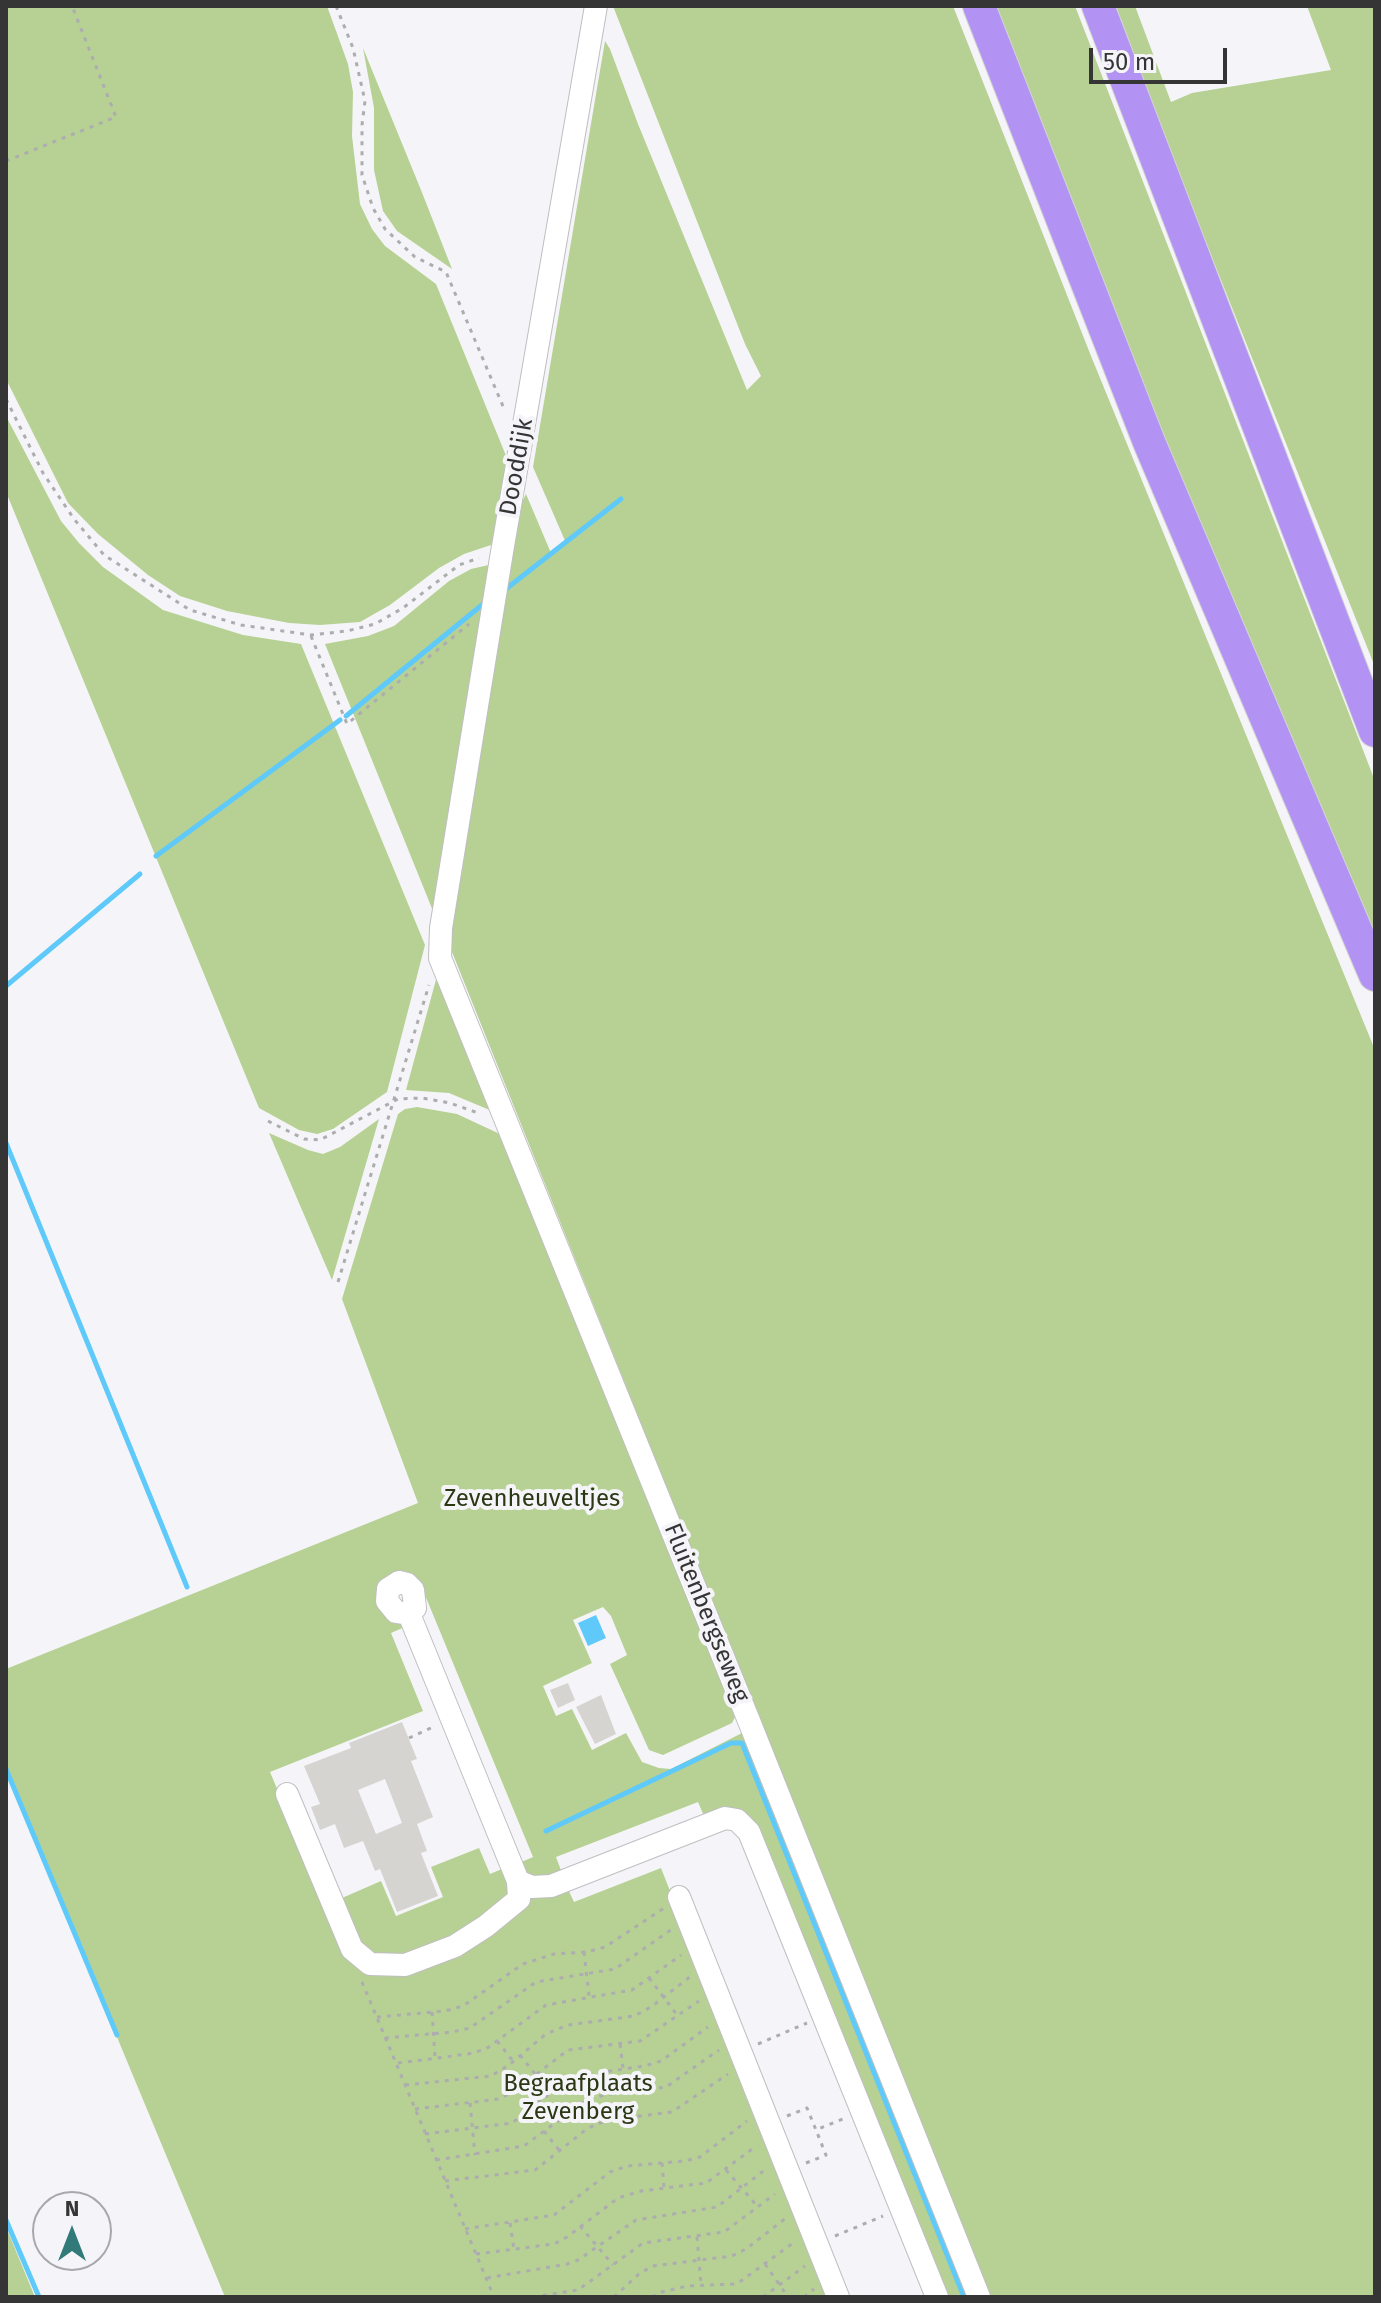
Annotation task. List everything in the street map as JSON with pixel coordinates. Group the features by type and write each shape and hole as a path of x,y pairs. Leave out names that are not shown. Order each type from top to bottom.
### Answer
{"highway":[{"path":"979,6 1149,442 1375,975"},
{"path":"1098,6 1375,731"}],"street":[{"name":"Dooddijk","path":"441,928 596,6"},
{"name":"Fluitenbergseweg","path":"441,928 439,951 442,964 979,2297"},
{"path":"287,1794 352,1949 370,1964 393,1966 417,1962 455,1946 519,1899 518,1881 409,1614"},
{"path":"518,1881 532,1887 551,1886 707,1823 725,1818 737,1820 749,1832 937,2297"},
{"path":"683,1908 838,2297"}],"path":[{"path":"6,161 116,117 72,6"},
{"path":"336,6 353,48 365,101 362,175 373,208 385,229 415,257 446,272 520,448"},
{"path":"6,399 43,473 74,519 104,555 190,610 241,625 311,635 347,631 375,624 403,608 459,565 502,552"},
{"path":"311,635 347,724 494,605"},
{"path":"338,1282 439,951"},
{"path":"268,1121 304,1139 320,1140 396,1100 422,1098 450,1103 508,1123"},
{"path":"409,1738 452,1719"},
{"path":"377,2017 463,2006 532,1959 584,1952 615,1943 683,1908"},
{"path":"385,2038 470,2028 536,1982 605,1972 623,1964 683,1908"},
{"path":"584,1952 589,1997"},
{"path":"396,2063 478,2052 546,2005 625,1992 701,1953"},
{"path":"405,2085 483,2078 503,2070 552,2030 634,2016 664,1997 701,1953"},
{"path":"359,1955 356,1963 359,1975 494,2297"},
{"path":"649,1978 678,2016"},
{"path":"415,2109 499,2099 516,2090 568,2050 647,2039 715,1989"},
{"path":"432,2012 435,2058"},
{"path":"425,2134 512,2123 571,2077 652,2064 668,2058 725,2013"},
{"path":"436,2160 524,2146 585,2101 666,2087 740,2050 823,2016"},
{"path":"497,2041 513,2061"},
{"path":"620,2044 626,2093"},
{"path":"445,2181 535,2170 588,2128 603,2121 660,2115 681,2109 740,2050"},
{"path":"520,2055 535,2074"},
{"path":"470,2103 475,2155"},
{"path":"465,2229 554,2215 618,2168 700,2157 768,2122 807,2108 826,2155 741,2189 717,2207 636,2220 567,2264 486,2278"},
{"path":"816,2130 862,2111"},
{"path":"476,2254 554,2244 618,2198 641,2191 697,2186 726,2170 768,2122"},
{"path":"544,2131 560,2151"},
{"path":"662,2163 664,2188"},
{"path":"726,2170 758,2207"},
{"path":"533,2297 578,2290 643,2243 724,2232 758,2207 787,2170"},
{"path":"614,2297 640,2273 653,2266 739,2253 802,2206"},
{"path":"652,2297 672,2289 734,2284 765,2264 901,2209"},
{"path":"510,2223 514,2250"},
{"path":"580,2226 613,2265"},
{"path":"697,2237 701,2285"},
{"path":"763,2297 780,2284 816,2242"},
{"path":"765,2264 788,2297"}],"green space":[{"path":"6,6 327,6 348,64 353,92 352,136 360,204 372,229 385,246 436,284 511,468 497,543 464,554 439,568 390,605 360,622 320,625 289,623 227,611 180,596 148,575 98,534 68,503 6,379"},
{"path":"613,6 953,6 1091,356 1375,1050 1375,2297 991,2297 448,942 522,502 526,494 551,553 566,543 533,467 605,41 747,390 761,376 745,344"},
{"path":"991,6 1075,6 1375,781 1375,949 1136,371"},
{"path":"1116,6 1135,6 1171,102 1192,93 1331,70 1307,6 1375,6 1375,667 1188,197"},
{"path":"363,48 452,269 397,231 383,211 374,170 374,108"},
{"path":"6,416 61,521 103,567 163,610 243,635 301,644 425,945 387,1092 333,1129 317,1134 299,1130 259,1108 6,492"},
{"path":"493,564 433,911 325,644 368,636 394,626 449,581 471,569"},
{"path":"437,976 492,1111 449,1093 406,1090"},
{"path":"417,1107 457,1114 502,1135 737,1713 732,1723 663,1755 649,1750 610,1664 627,1655 611,1616 603,1607 573,1620 592,1663 543,1686 556,1716 572,1709 592,1750 626,1733 642,1762 659,1768 671,1769 744,1732 974,2297 945,2297 755,1822 742,1814 704,1816 698,1802 556,1857 562,1873 552,1877 527,1876 519,1863 533,1857 420,1583 377,1596 381,1612 407,1626 391,1633 423,1711 270,1772 346,1953 367,1970 490,1931 534,1896 567,1887 574,1902 661,1868 830,2297 225,2297 6,1770 6,1669 418,1503 342,1299 398,1114"},
{"path":"379,1119 332,1280 269,1133 323,1154 340,1147"},
{"path":"479,1848 490,1874 502,1869 510,1894 480,1918 451,1937 403,1955 374,1954 360,1943 342,1898 381,1881 396,1916 443,1897 431,1867"},
{"path":"6,2227 35,2297 6,2297"}],"water":[{"path":"596,1615 606,1638 588,1646 578,1623"}],"building":[{"path":"568,1683 575,1700 558,1708 550,1690"},
{"path":"601,1695 616,1734 595,1744 576,1707"},
{"path":"402,1722 417,1759 411,1761 433,1817 417,1824 427,1851 421,1853 438,1896 397,1912 380,1869 375,1871 363,1841 344,1848 335,1824 320,1830 311,1807 320,1804 304,1766 351,1748 349,1743","holes":["385,1779 402,1823 376,1834 358,1790"]}],"waterway":[{"path":"502,592 621,499"},
{"path":"346,716 488,600"},
{"path":"156,856 340,720"},
{"path":"6,986 140,874"},
{"path":"6,1143 187,1587"},
{"path":"546,1831 731,1743 742,1743 964,2297"},
{"path":"6,1769 117,2035"},
{"path":"6,2220 39,2297"}],"park label":[{"name":"Zevenheuveltjes","path":"532,1499"},
{"name":"Begraafplaats Zevenberg","path":"578,2098"}]}
